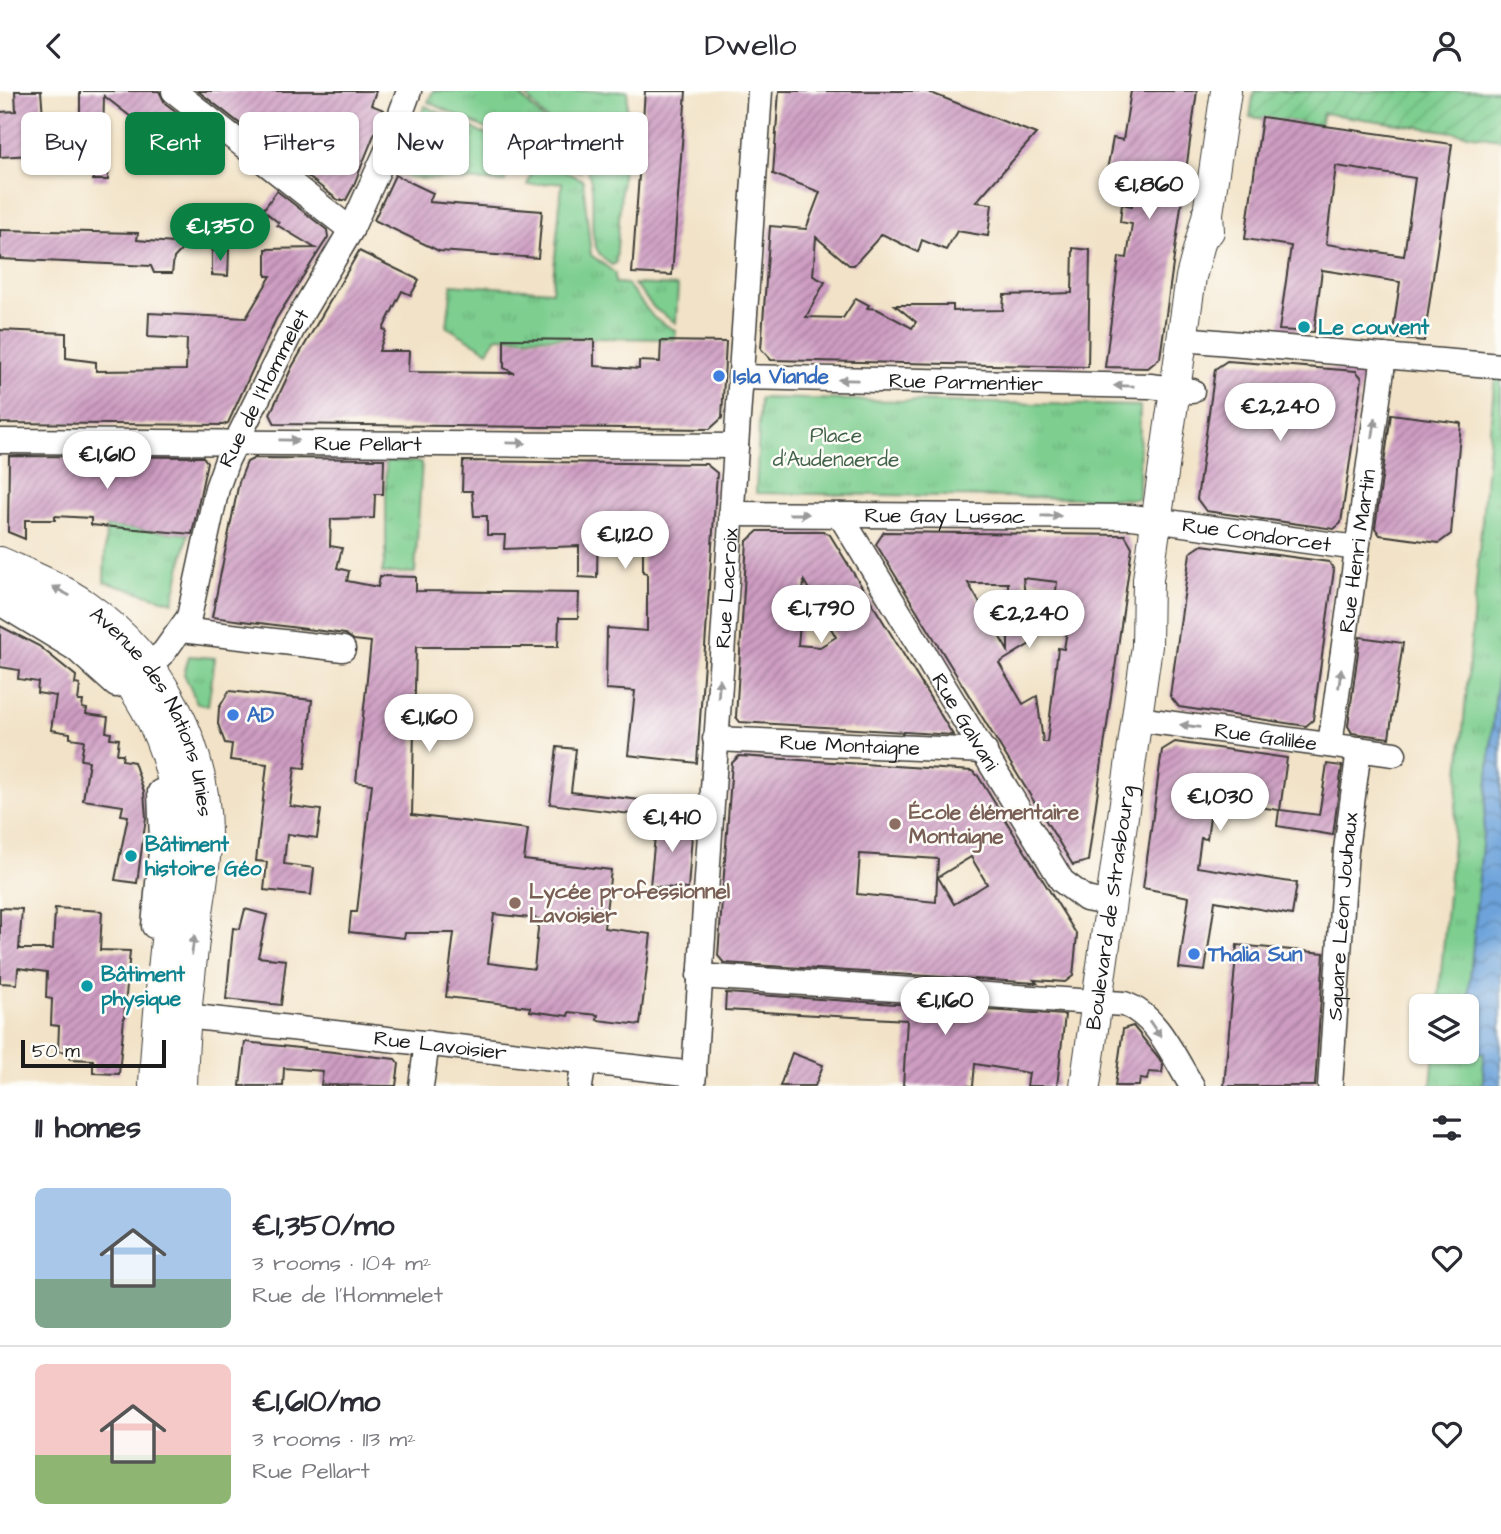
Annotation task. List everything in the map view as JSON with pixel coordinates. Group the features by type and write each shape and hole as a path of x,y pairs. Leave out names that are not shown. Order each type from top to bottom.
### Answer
{"main road":[{"name":"Boulevard de Strasbourg","path":"1085,1086 1147,646 1148,587 1165,520 1184,389 1190,340 1192,269 1208,213 1226,91"},
{"name":"Avenue des Nations Unies","path":"0,562 86,606 122,636 136,683 167,761 177,814 176,853 158,1013 153,1086"},
{"name":"Avenue des Nations Unies","path":"0,588 71,625 104,653 184,727 195,756 204,800 206,844 186,1016 182,1086"}],"street":[{"path":"174,91 351,230"},
{"name":"Rue de l'Hommelet","path":"136,683 181,630 193,603 220,479 236,440 293,328 351,230 383,160 409,91"},
{"name":"Rue Lacroix","path":"693,1080 760,91"},
{"path":"1190,340 1501,366"},
{"name":"Rue Henri Martin","path":"1331,745 1384,356"},
{"name":"Rue Parmentier","path":"740,377 1184,389"},
{"name":"Rue Pellart","path":"0,440 736,446"},
{"name":"Rue Gay Lussac","path":"731,514 1165,520"},
{"name":"Rue Galvani","path":"840,515 1062,881 1086,899 1111,904"},
{"name":"Rue Condorcet","path":"1165,520 1357,548"},
{"path":"0,603 76,649 107,676 136,683 163,805 140,1086"},
{"path":"181,630 343,649"},
{"name":"Rue Galilée","path":"1137,719 1395,754"},
{"name":"Rue Montaigne","path":"715,739 985,751"},
{"name":"Square Léon Jouhaux","path":"1330,1086 1346,850 1359,749"},
{"path":"699,977 1097,1000 1133,1007 1148,1018 1192,1086"},
{"name":"Rue Lavoisier","path":"186,1016 584,1061 693,1080"},
{"path":"421,1086 428,1043"},
{"path":"580,1086 584,1061"}],"green space":[{"path":"433,91 516,91 536,112 483,112 483,127 469,121 469,112 450,112 428,102"},
{"path":"523,91 628,91 627,112 540,112"},
{"path":"1254,91 1501,91 1501,139 1323,113 1320,125 1250,117"},
{"path":"425,106 438,112 422,112"},
{"path":"469,127 483,133 483,175 508,175 504,182 411,178 403,175 469,175"},
{"path":"531,175 572,175 583,180 591,255 615,273 615,283 627,284 654,318 676,331 675,339 497,337 488,351 447,327 452,284 552,291 562,182 527,185"},
{"path":"589,175 622,175 616,263 612,265 602,257 593,236 592,186"},
{"path":"634,284 678,286 676,323 655,309"},
{"path":"1501,367 1501,634 1469,994 1439,994 1494,386"},
{"name":"Place d'Audenaerde","path":"760,398 1140,406 1139,499 756,493"},
{"path":"386,461 422,462 415,573 382,573 386,552"},
{"path":"106,526 188,534 173,602 104,582"},
{"path":"189,656 215,658 208,706 197,703 184,674"},
{"path":"1479,1053 1484,1053 1483,1086 1431,1086 1433,1064 1479,1064"}],"water":[{"path":"1501,634 1501,1086 1483,1086 1484,1053 1479,1053 1479,994 1469,994"}],"building":[{"path":"15,91 41,91 43,112 21,112 21,156 0,157 0,112 16,111"},
{"path":"80,91 159,91 165,103 177,112 125,112 104,96 104,112 80,112"},
{"path":"198,91 376,91 371,105 384,110 373,112 373,137 359,172 359,112 239,112 239,123"},
{"path":"645,91 686,91 672,275 632,273 639,175 648,175 648,112 644,112"},
{"path":"779,91 926,91 1036,134 976,202 992,204 988,236 957,231 946,250 922,240 918,252 882,234 854,265 849,265 816,237 813,276 825,282 806,317 843,318 856,298 869,305 867,308 877,309 912,328 916,322 895,305 953,305 953,311 1003,310 1004,295 1072,293 1073,248 1090,250 1088,367 771,360 761,349 770,226 806,229 820,192 773,174"},
{"path":"1131,91 1197,91 1160,358 1148,368 1105,367 1119,257 1127,258 1132,224 1120,222 1122,204 1132,206 1137,177 1107,170 1113,138 1123,140"},
{"name":"Le couvent","path":"1262,117 1452,144 1424,341 1392,338 1400,282 1322,270 1314,332 1279,330 1291,246 1245,239","holes":["1336,166 1415,178 1404,256 1326,244"]},
{"path":"93,175 108,175 108,180 93,180"},
{"path":"306,175 358,175 346,200 338,200"},
{"path":"395,175 433,193 429,202 542,211 538,258 439,251 374,220"},
{"path":"277,191 327,230 328,237 276,319 228,423 0,423 0,330 66,333 66,358 96,362 96,371 186,370 187,339 148,337 149,313 246,318 271,276 266,276 266,249 315,248 277,225 279,223 263,210"},
{"path":"0,230 138,233 137,240 187,244 174,258 172,273 154,273 151,266 0,259"},
{"path":"229,250 228,276 212,275 212,251"},
{"path":"359,251 419,280 411,295 402,291 383,329 386,331 379,351 409,351 408,372 514,373 504,368 504,339 594,340 594,366 639,369 639,361 660,362 661,341 726,342 722,418 710,429 275,424 270,414 292,367"},
{"path":"1227,361 1356,371 1362,378 1341,523 1334,529 1206,511 1197,499 1215,369"},
{"path":"1391,414 1461,423 1451,534 1439,543 1380,535 1375,528"},
{"path":"9,456 203,457 207,462 192,534 91,525 91,518 55,516 55,520 25,520 25,539 8,532"},
{"path":"255,458 384,459 383,494 375,494 374,518 331,519 330,546 342,548 337,568 349,571 347,581 378,587 380,576 416,577 416,591 579,593 578,618 559,618 558,647 416,647 412,815 528,829 524,860 611,870 604,928 651,934 640,1025 597,1020 598,1015 569,1012 568,1016 530,1011 530,1007 446,997 454,933 405,933 404,938 349,932 351,912 357,912 372,784 356,782 371,642 354,640 345,634 212,617 239,482 247,462","holes":["494,914 539,919 534,969 488,963"]},
{"path":"463,461 706,464 717,473 697,763 628,755 635,691 606,689 607,628 647,631 647,573 643,572 643,522 598,521 597,578 579,577 579,546 504,549 505,535 487,535 487,516 474,516 472,491 462,491"},
{"path":"758,531 823,531 830,535 953,735 740,722 736,717 747,541","holes":["804,581 836,637 820,647 798,645"]},
{"path":"884,532 1125,535 1132,547 1088,861 1073,865 876,544","holes":["1023,578 1057,582 1055,600 1061,601 1060,611 1070,612 1064,649 1058,648 1047,742 1043,742 1037,696 1023,704 999,663 1030,644","968,583 1008,583 1008,651"]},
{"path":"1202,545 1329,562 1334,570 1313,720 1306,726 1179,707 1170,696 1190,553"},
{"path":"0,626 39,646 76,676 75,684 80,685 78,701 83,701 82,708 87,709 86,714 108,717 106,732 111,733 110,738 119,739 117,754 123,754 122,760 134,762 144,792 146,818 137,883 115,880 128,816 121,815 123,806 83,800 89,761 81,760 84,740 70,738 70,733 51,730 56,696 37,693 38,682 18,679 19,670 0,667"},
{"path":"1360,637 1403,643 1389,738 1352,733 1348,726"},
{"path":"229,691 312,700 305,768 295,767 290,806 321,810 317,838 287,834 284,864 314,868 311,895 264,890 267,862 256,861 267,764 230,760 232,744 225,743 218,724 219,708"},
{"path":"1175,742 1287,758 1280,810 1319,815 1327,764 1342,766 1333,835 1277,826 1279,810 1232,803 1231,812 1211,809 1207,839 1201,838 1197,867 1297,883 1292,915 1215,901 1205,971 1179,968 1189,897 1143,888 1162,750"},
{"path":"557,747 576,749 571,792 640,800 638,815 550,804"},
{"path":"739,756 972,771 978,776 1077,935 1073,976 1065,982 1034,980 1037,983 724,963 718,956 732,763","holes":["860,854 938,859 936,902 857,894","971,857 987,884 954,904 938,877"]},
{"path":"657,817 693,821 688,889 650,886"},
{"name":"Bâtiment physique","path":"0,908 22,909 19,949 53,949 55,908 102,911 100,950 130,951 119,1074 93,1073 93,1060 70,1059 70,1052 58,1051 59,1026 51,1025 52,999 46,998 47,972 18,968 17,984 0,983"},
{"path":"245,909 267,915 258,957 286,960 281,1005 226,999 233,928 240,929"},
{"path":"1237,945 1324,953 1315,1086 1224,1086"},
{"path":"726,993 1065,1015 1057,1086 1027,1086 1029,1073 975,1064 973,1086 903,1086 907,1020 725,1010"},
{"path":"1133,1026 1159,1058 1163,1066 1162,1073 1149,1072 1147,1080 1140,1079 1139,1086 1115,1086 1123,1029"},
{"path":"245,1042 395,1059 399,1064 396,1086 321,1085 323,1071 284,1068 283,1086 240,1086"},
{"path":"792,1053 823,1065 815,1086 780,1086"}],"place":[{"name":"Le couvent","path":"1304,327"},
{"name":"Isla Viande","path":"719,376"},
{"name":"AD","path":"233,715"},
{"name":"École élémentaire Montaigne","path":"895,824"},
{"name":"Bâtiment histoire Géo","path":"131,856"},
{"name":"Lycée professionnel Lavoisier","path":"515,903"},
{"name":"Thalia Sun","path":"1194,954"},
{"name":"Bâtiment physique","path":"87,986"}]}
